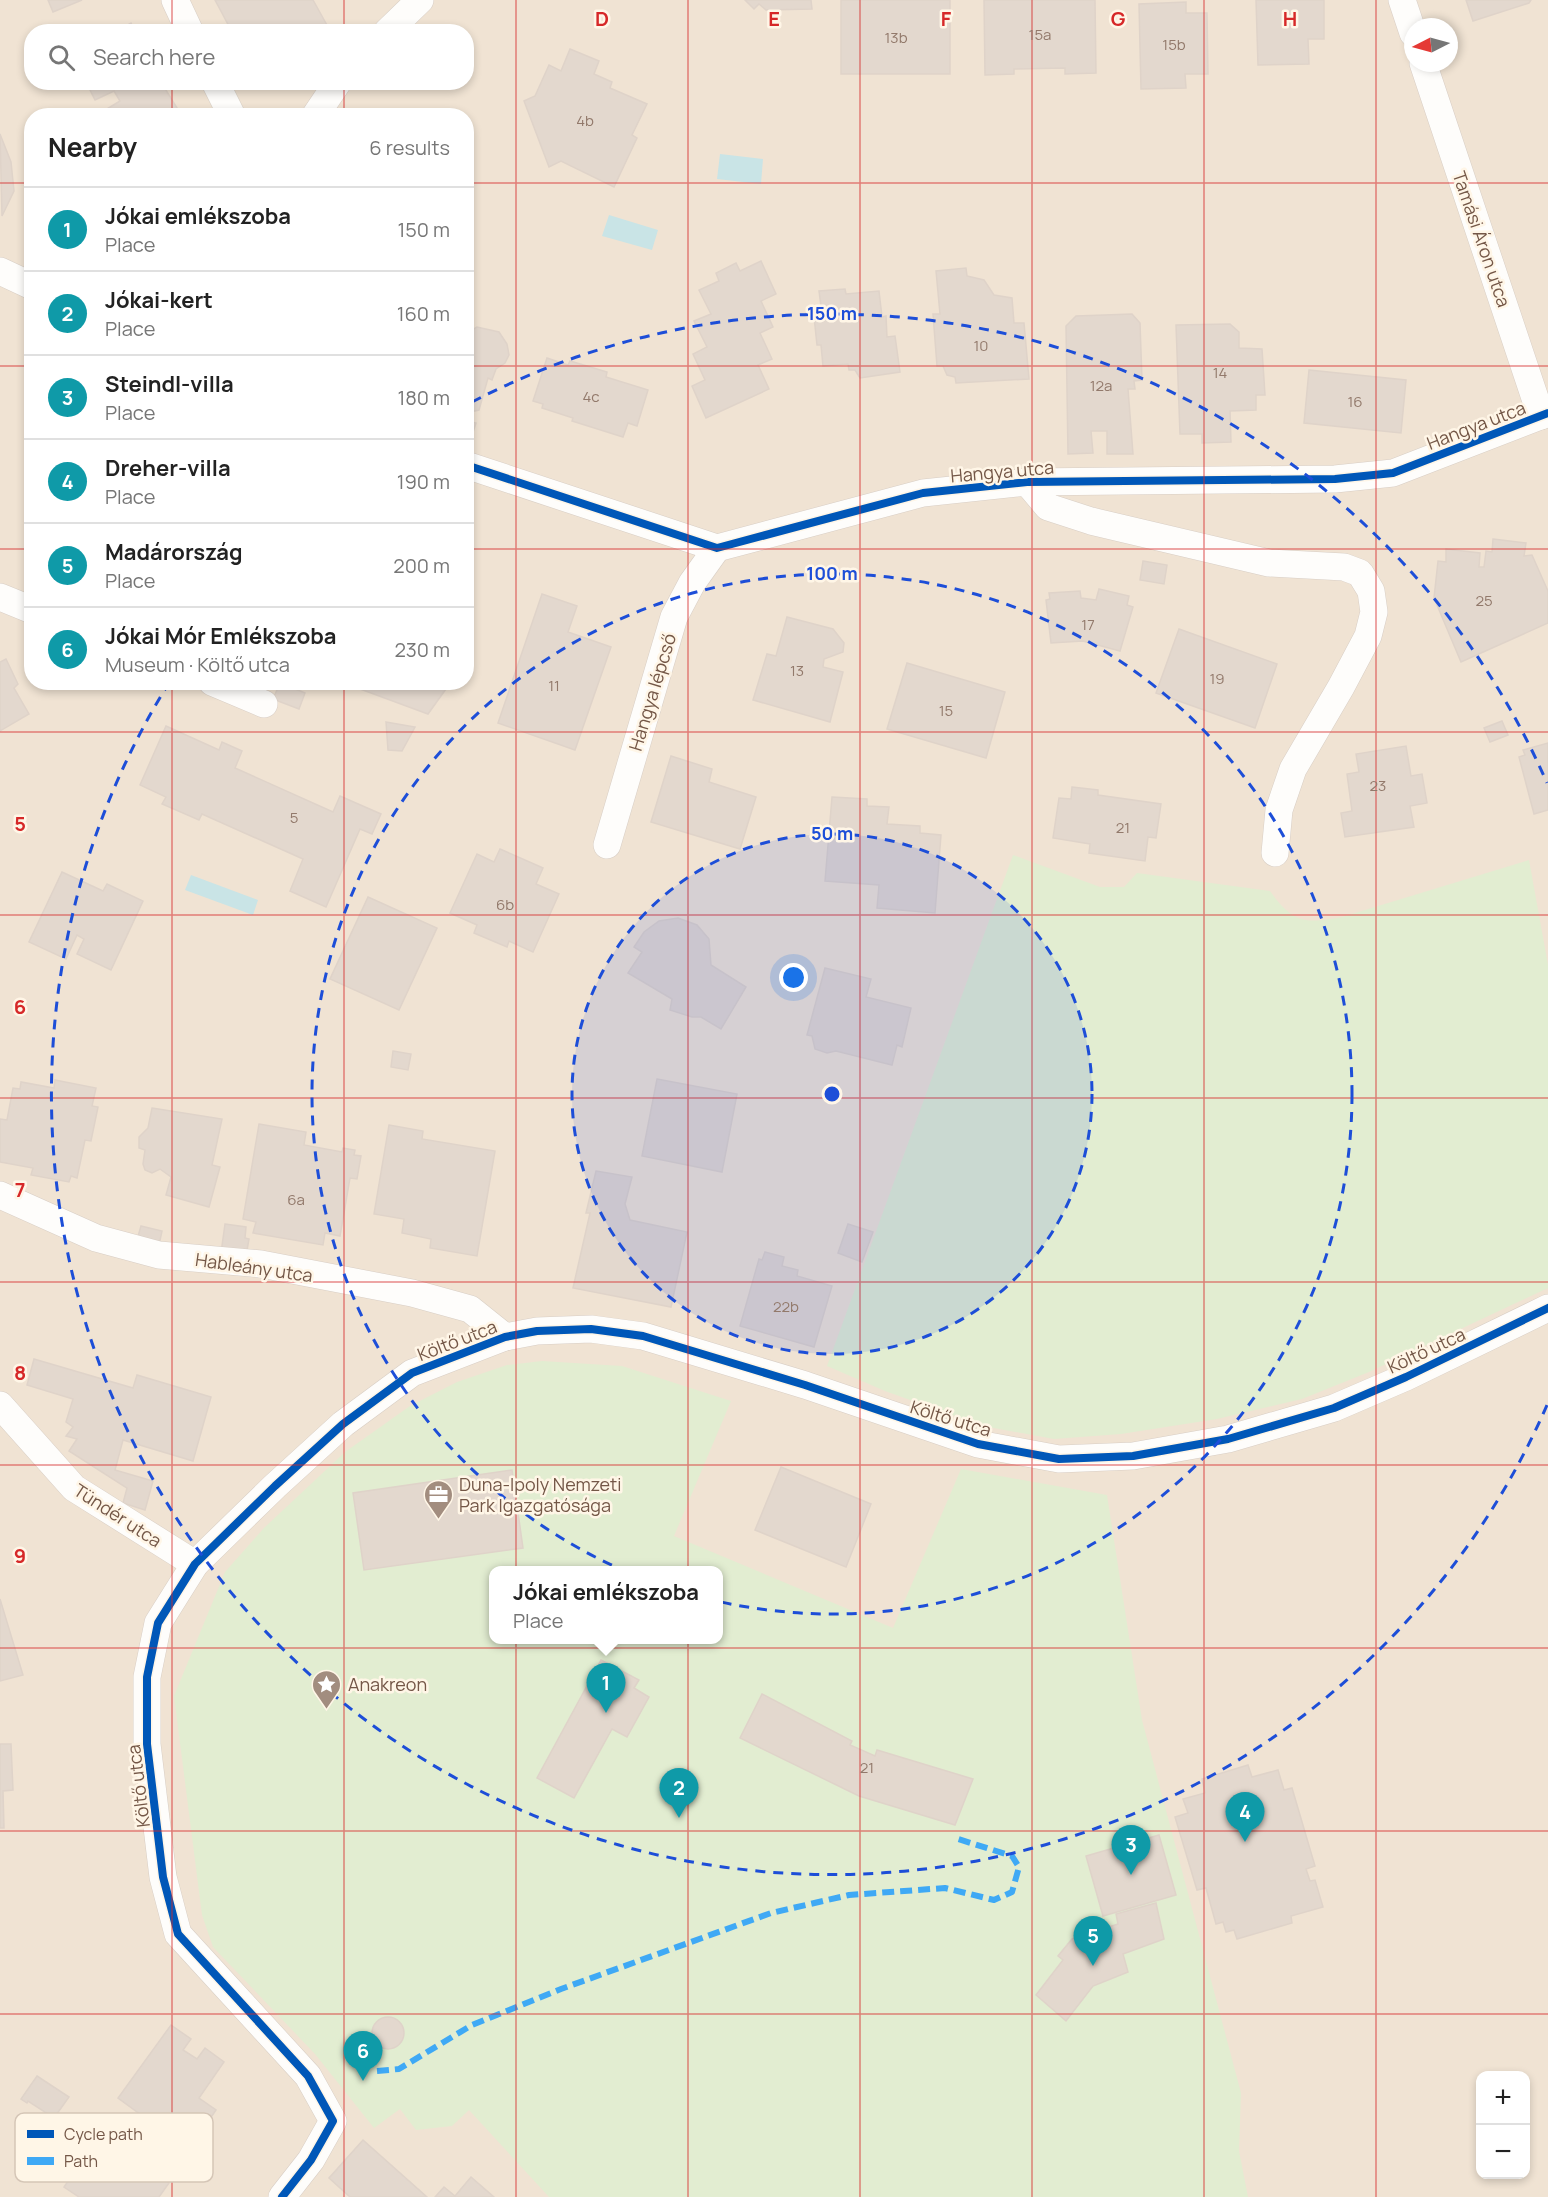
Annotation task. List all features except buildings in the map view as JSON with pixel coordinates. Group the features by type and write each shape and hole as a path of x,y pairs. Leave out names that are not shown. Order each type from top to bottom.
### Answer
{"street":[{"path":"175,0 186,24"},
{"path":"395,24 420,0"},
{"path":"1402,0 1408,18"},
{"name":"Tamási Áron utca","path":"1426,72 1545,414"},
{"path":"219,90 228,108"},
{"path":"320,108 333,90"},
{"path":"0,271 24,282"},
{"name":"Hangya utca","path":"717,548 923,493 1027,482 1335,480 1394,473 1545,414"},
{"path":"474,468 717,548"},
{"name":"Hangya utca","path":"1027,482 1048,507 1091,521 1269,563 1344,567 1360,573 1371,591 1374,612 1368,636 1293,769 1279,810 1275,853"},
{"name":"Hangya lépcső","path":"607,845 675,618 692,583 717,548"},
{"path":"0,597 24,607"},
{"path":"231,690 264,704"},
{"name":"Hableány utca","path":"0,1195 96,1238 159,1255 261,1264 412,1293 470,1309 505,1337"},
{"name":"Költő utca","path":"282,2197 311,2160 333,2121 308,2076 178,1934 163,1877 147,1744 147,1677 158,1623 195,1564 274,1486 343,1424 412,1373 505,1337 537,1331 591,1329 643,1336 805,1385 978,1444 1059,1459 1133,1456 1228,1439 1334,1408 1406,1377 1548,1308"},
{"name":"Tündér utca","path":"0,1405 74,1488 195,1564"}],"shaded area":[{"path":"0,0 1548,0 1548,2197 0,2197"}],"green space":[{"path":"1013,855 1100,887 1124,887 1137,873 1270,891 1286,910 1300,919 1309,920 1342,917 1529,860 1548,965 1548,1288 1369,1372 1302,1399 1217,1419 1121,1434 1054,1439 983,1426 885,1391 827,1366"},
{"path":"542,1361 622,1366 731,1401 674,1536 893,1628 961,1469 1107,1495 1142,1720 1241,2093 1239,2151 1248,2197 549,2197 469,2110 452,2126 416,2130 400,2109 374,2128 315,2054 213,1947 202,1915 174,1696 225,1572 264,1528 345,1452 410,1406 457,1382 507,1365"}],"water":[{"path":"720,154 763,159 761,184 717,179"},
{"path":"609,215 658,230 652,250 602,236"},
{"path":"191,875 258,900 253,915 185,890"}],"marked path":[{"path":"377,2071 399,2069 472,2025 561,1989 771,1913 849,1895 945,1888 994,1900 1012,1892 1019,1867 1012,1856 955,1838"}],"cycle path":[{"path":"474,468 717,548 923,493 1027,482 1335,479 1393,473 1548,413"},
{"path":"282,2197 311,2160 333,2121 308,2076 178,1934 163,1877 147,1744 147,1677 158,1623 195,1564 343,1424 412,1373 505,1337 537,1331 591,1329 643,1336 805,1385 978,1444 1059,1459 1133,1456 1228,1439 1334,1408 1406,1377 1548,1308"}],"place":[{"name":"Duna-Ipoly Nemzeti Park Igazgatósága","path":"438,1520"},
{"name":"Anakreon","path":"327,1710"},
{"name":"Jókai emlékszoba","path":"606,1713"},
{"name":"Jókai-kert","path":"679,1818"},
{"name":"Dreher-villa","path":"1245,1842"},
{"name":"Steindl-villa","path":"1131,1875"},
{"name":"Madárország","path":"1093,1966"},
{"name":"Jókai Mór Emlékszoba","path":"363,2081"}]}
